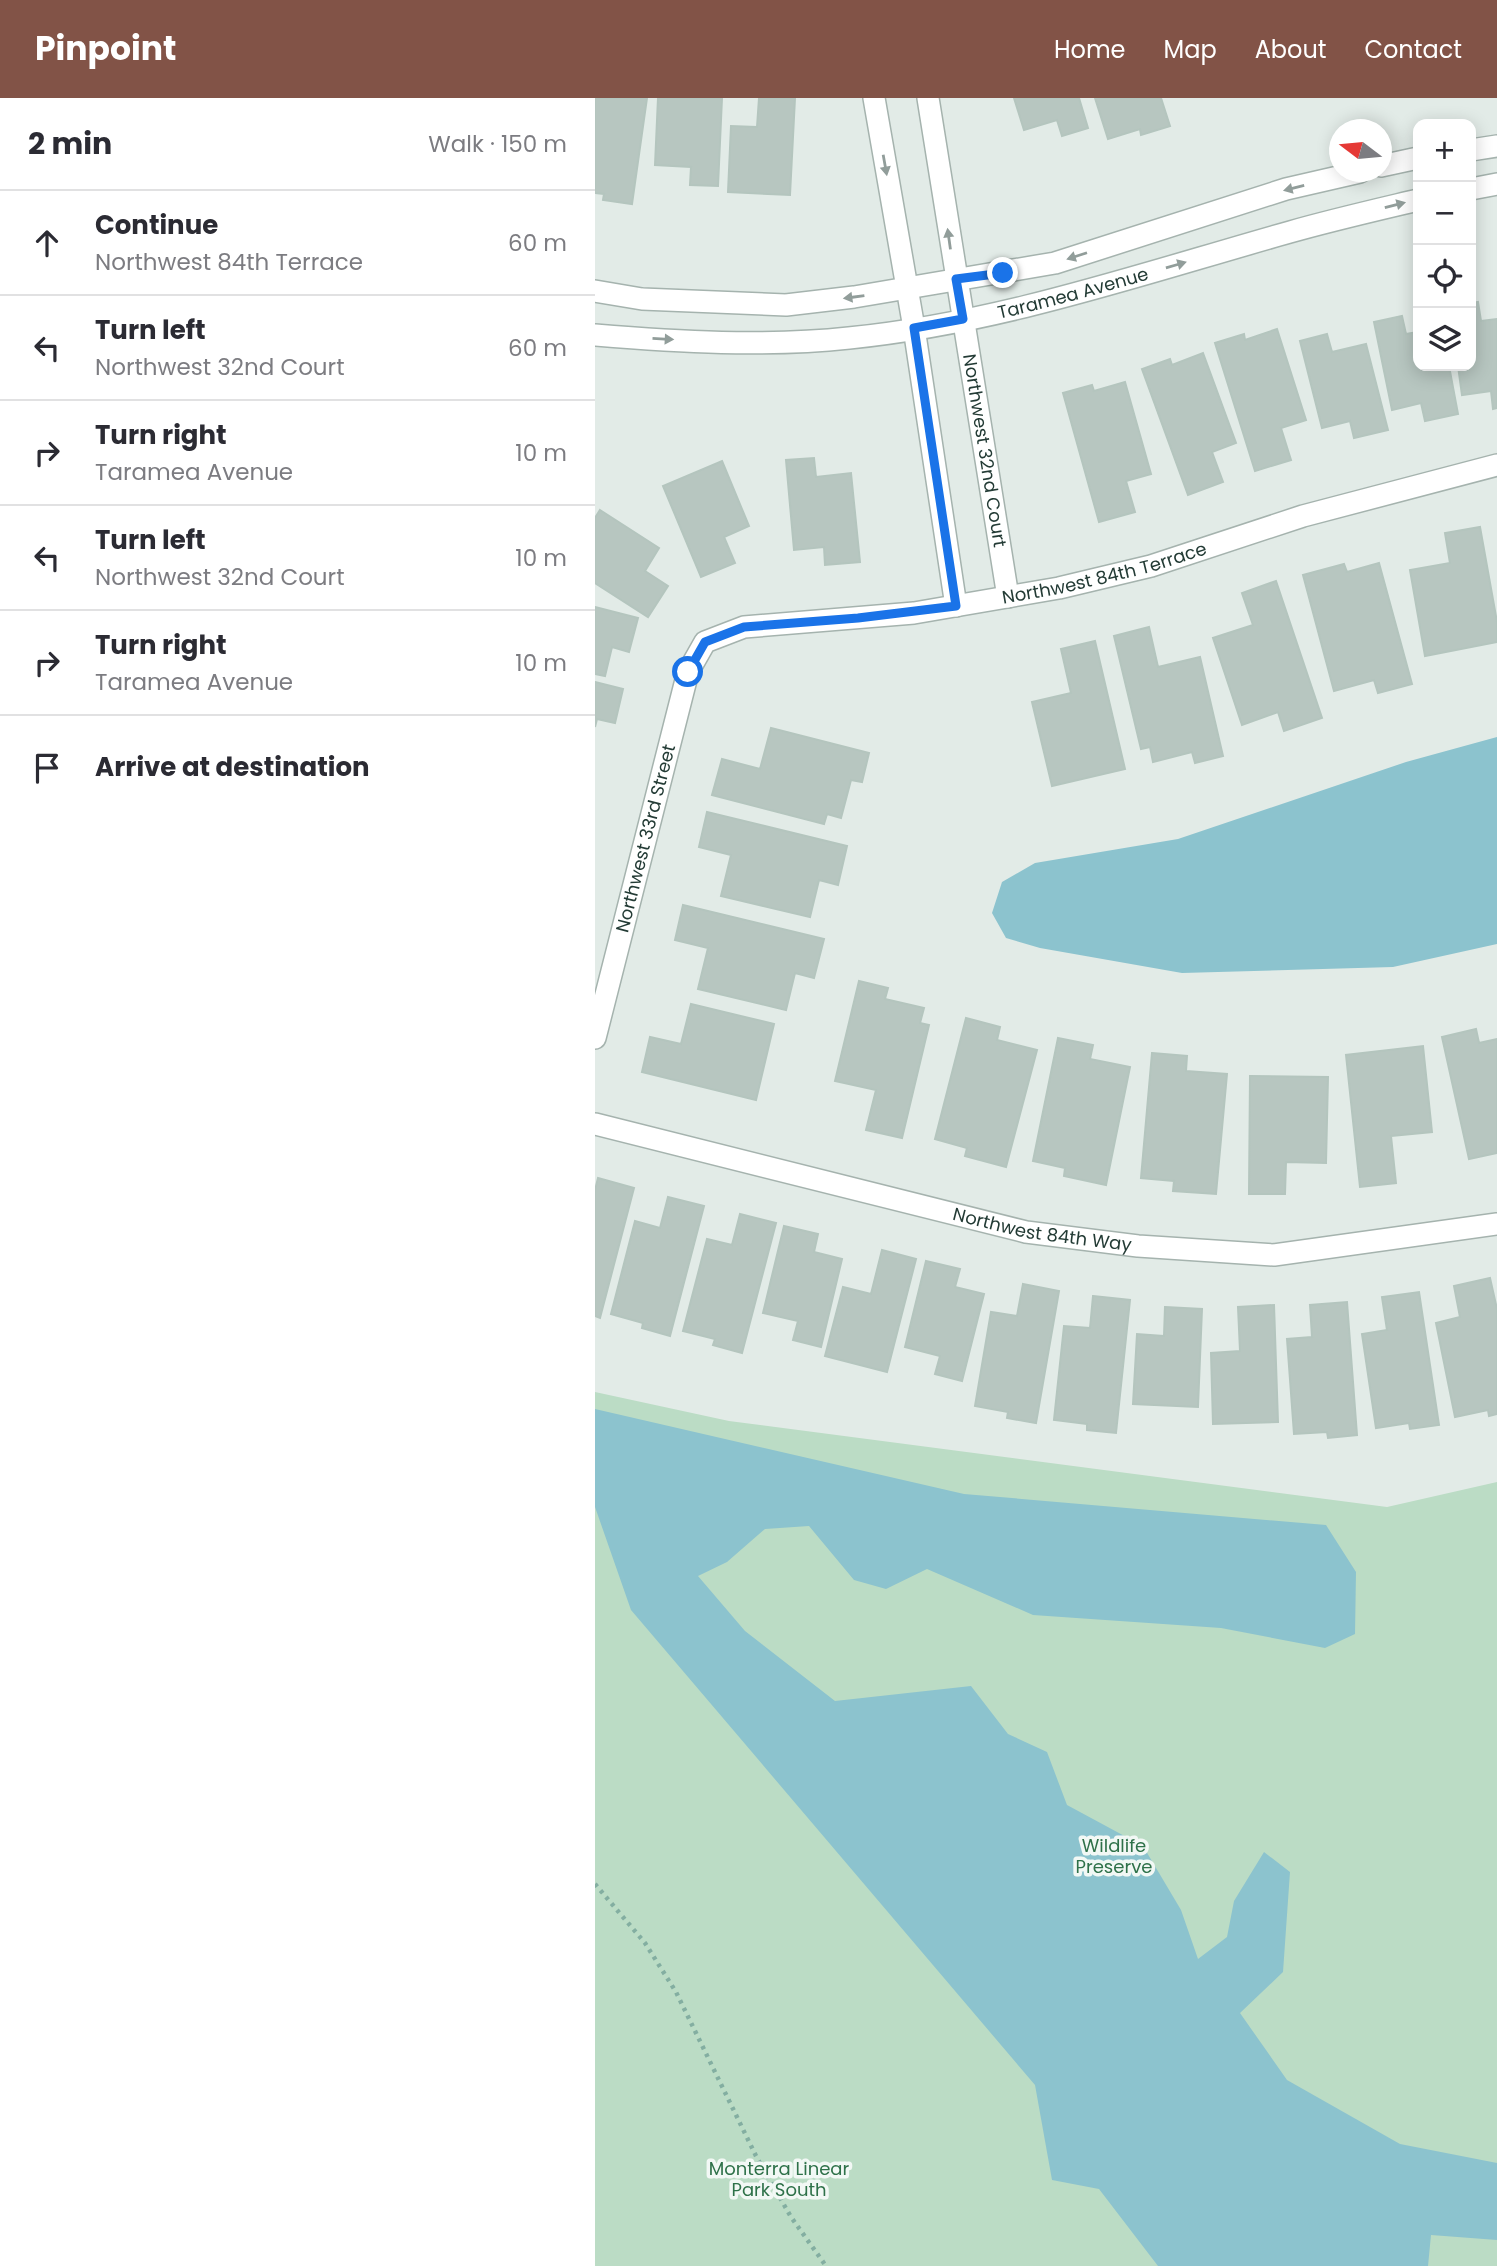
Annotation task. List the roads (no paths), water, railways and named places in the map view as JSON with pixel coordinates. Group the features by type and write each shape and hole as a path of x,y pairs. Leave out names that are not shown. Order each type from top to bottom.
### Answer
{"street":[{"path":"874,98 914,328 956,606"},
{"name":"Northwest 32nd Court","path":"928,98 1008,597"},
{"path":"1476,149 1497,146"},
{"path":"1392,164 1413,159"},
{"name":"Taramea Avenue","path":"595,291 642,299 786,305 907,288 1055,263 1286,189 1329,179"},
{"path":"1476,188 1497,184"},
{"name":"Taramea Avenue","path":"595,335 718,342 846,338 914,328 1052,302 1293,231 1413,201"},
{"name":"Northwest 84th Terrace","path":"705,642 744,627 858,618 956,606 1151,566 1303,516 1497,465"},
{"name":"Northwest 33rd Street","path":"595,1038 688,672 705,642"},
{"name":"Northwest 84th Way","path":"595,1124 1026,1232 1138,1247 1275,1255 1497,1224"}],"water":[{"path":"1497,737 1497,944 1393,967 1182,973 1040,948 1006,938 992,913 1002,882 1035,863 1178,839 1406,762"},
{"path":"595,1409 964,1494 1326,1525 1356,1572 1355,1634 1325,1648 1221,1628 1033,1615 927,1569 886,1589 854,1580 809,1526 765,1529 727,1562 698,1576 745,1631 835,1701 971,1686 1008,1734 1047,1752 1067,1805 1143,1846 1181,1910 1198,1959 1227,1937 1234,1901 1264,1852 1290,1872 1283,1972 1240,2013 1287,2080 1400,2144 1497,2163 1497,2240 1431,2235 1428,2266 1158,2266 1099,2189 1052,2180 1035,2085 631,1610 595,1507"}],"park label":[{"name":"Wildlife Preserve","path":"1114,1856"},
{"name":"Monterra Linear Park South","path":"779,2179"}]}
